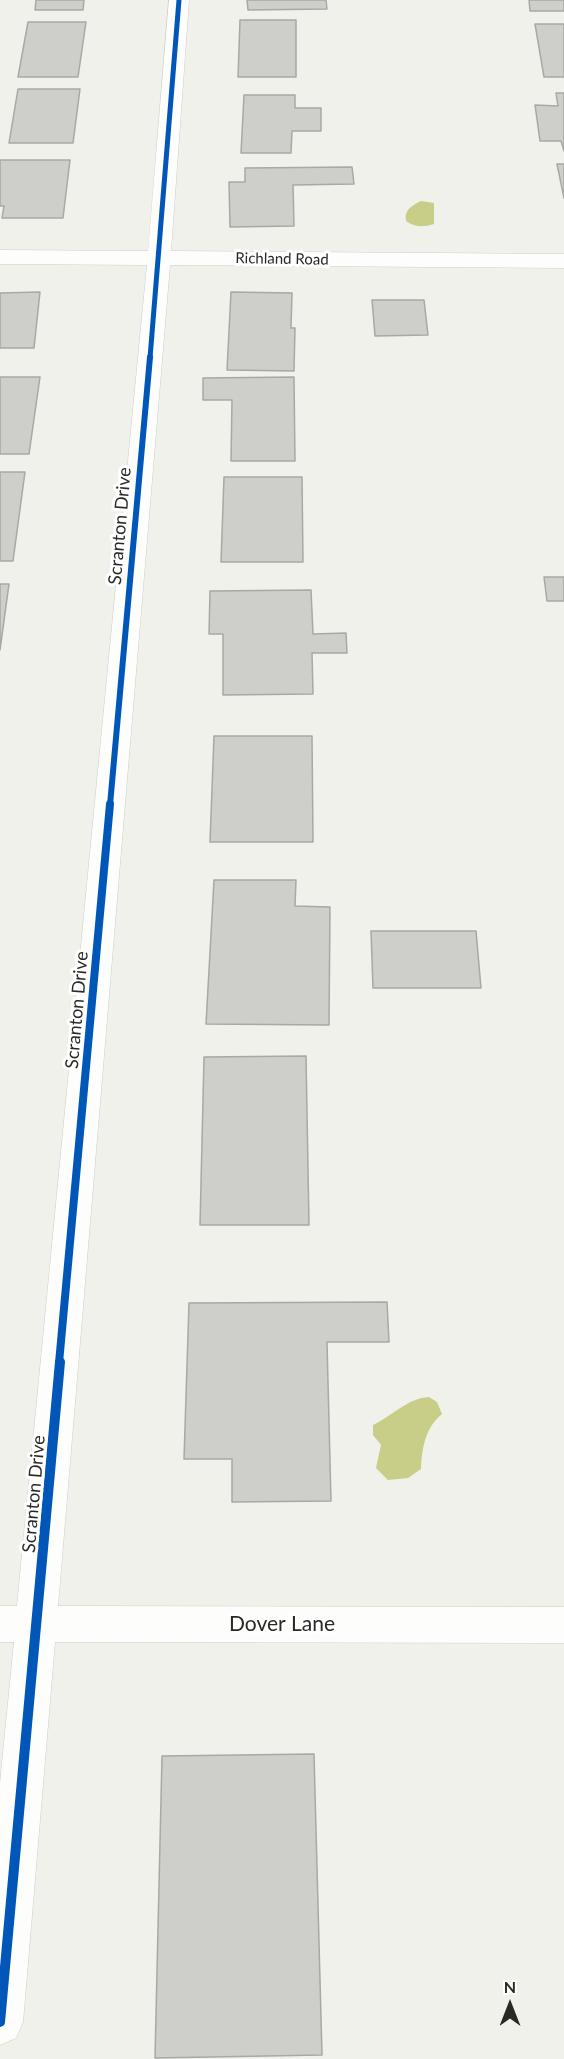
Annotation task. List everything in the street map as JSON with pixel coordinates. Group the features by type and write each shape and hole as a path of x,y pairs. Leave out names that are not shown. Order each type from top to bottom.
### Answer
{"street":[{"name":"Scranton Drive","path":"0,2022 19,1624 159,258 179,0"},
{"name":"Richland Road","path":"0,257 564,261"},
{"name":"Dover Lane","path":"19,1624 564,1624"}],"shaded area":[{"path":"421,201 434,203 434,224 420,226 406,221 409,209"},
{"path":"429,1397 437,1402 442,1414 428,1432 422,1454 421,1469 408,1478 388,1480 376,1468 381,1445 373,1435 373,1425 407,1404"}],"building":[{"path":"36,0 84,0 83,10 35,10"},
{"path":"247,0 326,0 327,9 248,10"},
{"path":"529,0 564,0 564,11 530,11"},
{"path":"240,20 296,20 296,77 238,77"},
{"path":"28,22 86,22 78,77 18,77"},
{"path":"535,24 564,24 564,77 544,77"},
{"path":"18,89 80,89 73,143 9,143"},
{"path":"556,93 564,93 564,151 561,141 540,141 535,105 558,106"},
{"path":"244,95 295,95 295,108 321,108 321,131 292,131 291,153 241,153"},
{"path":"0,160 70,160 63,218 2,218 4,206 0,206"},
{"path":"557,164 564,164 564,198"},
{"path":"352,167 354,184 293,185 294,226 230,227 229,182 245,182 245,168"},
{"path":"40,292 34,348 0,348 0,293"},
{"path":"231,292 292,293 291,328 295,328 294,371 227,370"},
{"path":"372,300 424,300 428,335 375,336"},
{"path":"0,377 40,377 29,454 0,454"},
{"path":"294,377 295,461 231,461 232,400 203,400 203,378"},
{"path":"0,472 25,472 13,561 0,561"},
{"path":"224,477 302,477 303,562 221,562"},
{"path":"544,577 564,577 564,601 547,601"},
{"path":"0,584 9,584 0,650"},
{"path":"311,590 313,634 346,633 347,653 312,653 313,694 223,695 223,634 209,634 210,591"},
{"path":"214,736 312,736 313,842 210,842"},
{"path":"214,880 296,880 295,906 330,907 329,1025 206,1024"},
{"path":"371,931 476,931 481,988 373,988"},
{"path":"306,1056 309,1225 200,1225 204,1057"},
{"path":"387,1302 389,1342 327,1342 331,1501 232,1502 232,1459 184,1459 189,1303"},
{"path":"314,1754 322,2055 155,2058 162,1756"}],"cycle path":[{"path":"0,2022 159,258 179,0"}]}
